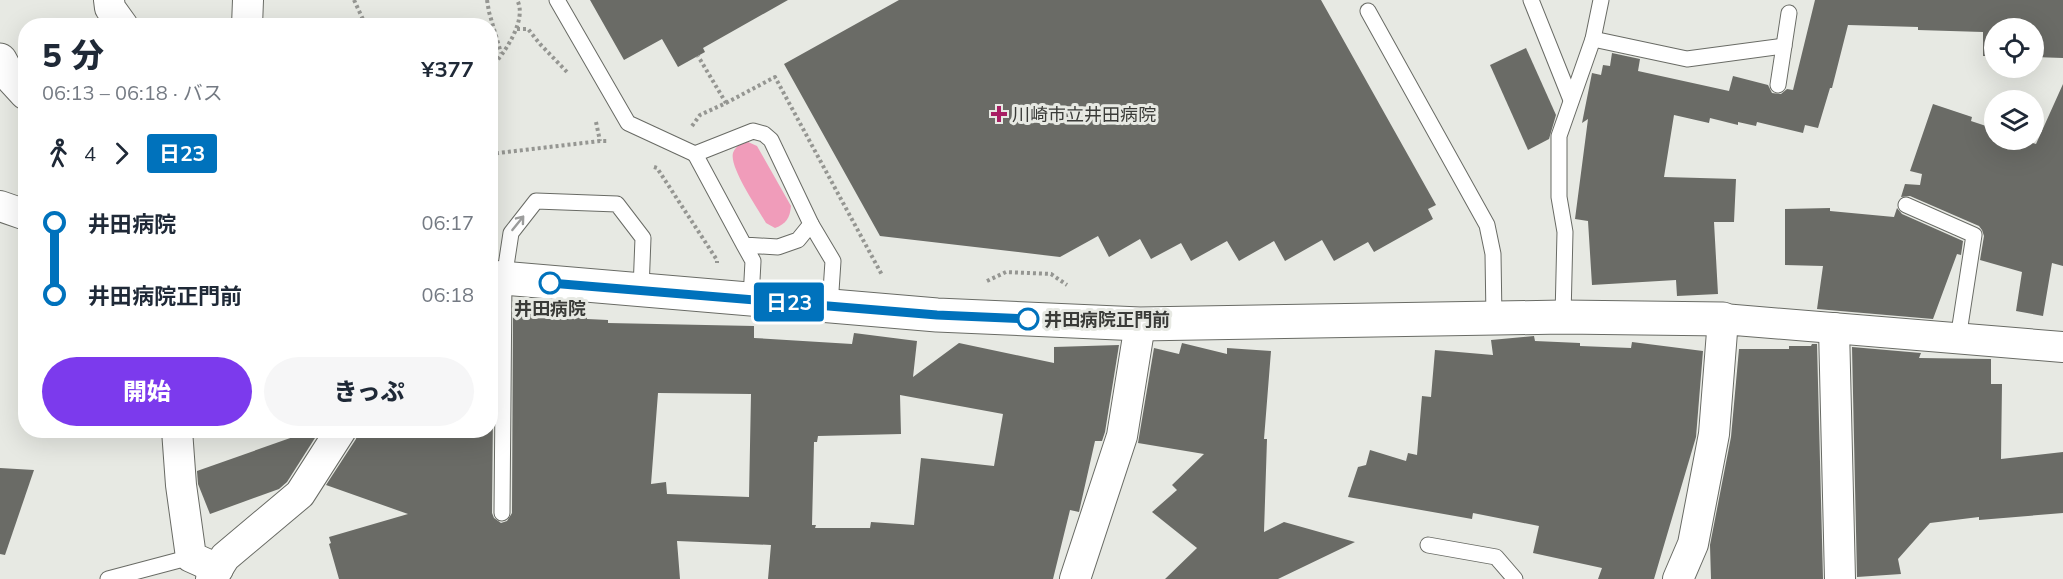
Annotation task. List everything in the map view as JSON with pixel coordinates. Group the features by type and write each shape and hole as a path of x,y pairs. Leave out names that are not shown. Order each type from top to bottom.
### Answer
{"street":[{"path":"109,0 110,8 117,18"},
{"path":"247,18 248,0"},
{"path":"0,60 18,84"},
{"path":"0,206 18,212"},
{"path":"498,278 937,315 1140,324 1563,317 1723,319 2063,346"},
{"path":"1678,579 1693,544 1714,434 1723,319"},
{"path":"1074,579 1122,436 1140,324"},
{"path":"1834,328 1840,579"},
{"path":"178,438 181,485 191,557 215,574 225,557 300,494 335,438"}],"lane":[{"path":"557,0 628,123 694,154 753,261 751,299"},
{"path":"1531,0 1571,100"},
{"path":"1563,317 1565,232 1559,197 1559,136 1593,39 1601,0"},
{"path":"1368,12 1487,225 1492,254 1494,318"},
{"path":"1778,86 1788,13"},
{"path":"1593,39 1687,59 1784,46"},
{"path":"694,154 753,131 764,134 771,140 811,224 833,261 830,306"},
{"path":"498,275 511,232 536,201 617,204 643,238 641,290"},
{"path":"1906,205 1974,236 1958,339"},
{"path":"744,245 778,247 798,240 811,224"},
{"path":"498,325 502,513"},
{"path":"1428,545 1496,557 1515,579"},
{"path":"108,579 191,557"}],"path":[{"path":"354,0 362,18"},
{"path":"487,0 491,18"},
{"path":"498,58 518,28 520,5 517,0"},
{"path":"518,28 528,29 569,74"},
{"path":"498,44 501,54"},
{"path":"698,56 726,103"},
{"path":"686,133 700,116 775,76 886,283"},
{"path":"596,121 600,141"},
{"path":"657,168 665,159"},
{"path":"986,281 1006,272 1051,274 1068,286"}],"shaded area":[{"path":"748,142 757,146 791,206 787,220 775,228 766,223 735,168 734,150 739,145"}],"building":[{"path":"590,0 788,0 703,48 705,52 678,67 662,39 624,60"},
{"path":"899,0 1321,0 1436,205 1428,209 1433,219 1374,252 1368,242 1334,261 1322,240 1285,261 1274,241 1239,261 1227,241 1191,261 1181,243 1151,259 1140,239 1109,257 1098,236 1060,257 880,236 784,64"},
{"path":"1815,0 2063,0 2063,58 2044,57 2044,18 1984,18 1984,56 1983,32 1848,25 1832,88 1830,88 1818,128 1805,125 1803,133 1757,122 1756,126 1738,122 1738,125 1710,118 1709,123 1674,115 1664,177 1736,179 1734,222 1714,222 1718,294 1677,296 1676,280 1592,285 1588,221 1575,219 1588,119 1582,123 1592,73 1601,75 1603,65 1610,66 1612,53 1640,59 1638,71 1729,91 1733,76 1768,85 1772,93 1781,94 1787,89 1793,90"},
{"path":"1526,48 1556,115 1549,139 1528,150 1490,65"},
{"path":"2063,84 2063,266 2052,263 2043,316 2016,311 2022,272 1980,260 1984,236 1979,226 1910,196 1901,197 1905,184 1920,185 1922,174 1910,171 1933,104 1972,117 1971,121 1984,125 1984,150 2044,150 2044,126"},
{"path":"1830,208 1830,211 1894,217 1897,208 1902,214 1963,241 1961,255 1957,254 1933,319 1817,309 1823,266 1785,265 1785,209"},
{"path":"513,311 587,311 587,319 608,320 608,323 754,326 754,338 852,344 854,333 917,341 913,377 959,343 1054,363 1054,347 1119,345 1105,432 1102,441 1095,441 1079,512 1070,510 1053,579 768,579 771,545 677,541 680,579 339,579 329,537 408,514 326,485 356,439 493,438 492,513 494,518 501,523 507,521 512,513","holes":["658,393 751,394 749,497 667,494 666,482 651,484","900,395 1003,414 994,466 921,458 914,525 871,522 870,528 815,528 816,525 812,525 814,442 817,442 818,436 901,434"]},
{"path":"1534,336 1535,341 1580,343 1580,346 1631,348 1632,342 1703,351 1696,437 1654,579 1598,579 1602,568 1533,553 1539,526 1473,513 1472,519 1348,497 1358,467 1366,465 1370,450 1406,461 1408,453 1417,455 1422,396 1431,397 1435,350 1493,355 1491,340"},
{"path":"1182,343 1227,354 1227,348 1271,351 1264,439 1267,439 1264,532 1284,522 1355,542 1278,579 1165,579 1197,548 1152,512 1177,490 1172,485 1204,454 1138,443 1154,348 1179,354"},
{"path":"1817,344 1823,579 1711,579 1710,545 1731,437 1739,349 1789,349 1789,346 1811,346"},
{"path":"1852,347 1921,353 1919,358 1991,359 1991,384 2002,384 2001,459 2063,452 2063,513 1979,520 1979,517 1930,523 1898,559 1901,574 1857,577"},
{"path":"290,438 315,438 287,482 279,489 210,514 198,484 197,471"},
{"path":"0,468 34,470 5,555 0,554"}],"bus line":[{"name":"日23","path":"550,283 937,315 1028,319"}],"place":[{"name":"川崎市立井田病院","path":"999,114"},
{"name":"井田病院","path":"550,283"},
{"name":"井田病院正門前","path":"1028,319"}]}
